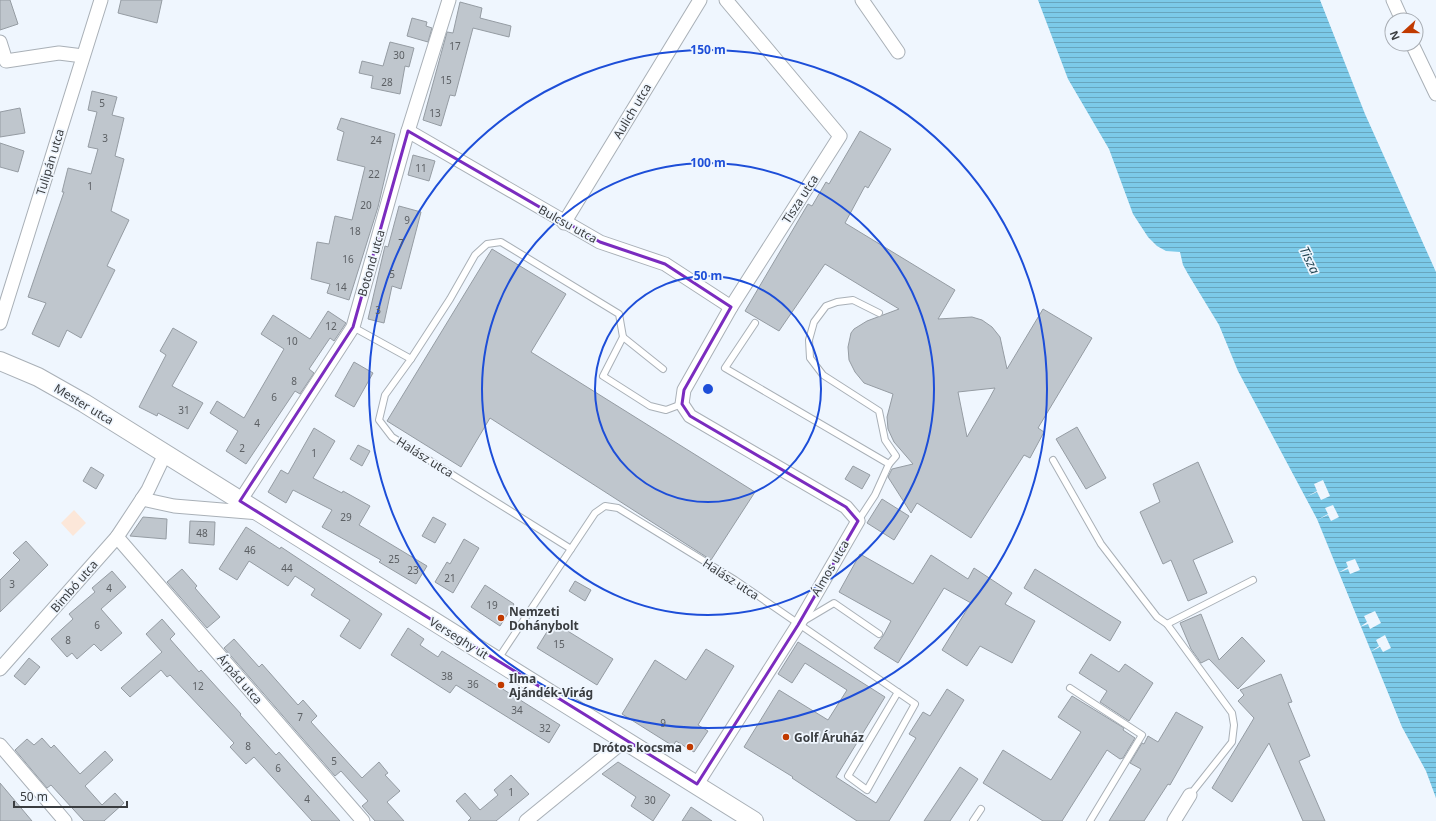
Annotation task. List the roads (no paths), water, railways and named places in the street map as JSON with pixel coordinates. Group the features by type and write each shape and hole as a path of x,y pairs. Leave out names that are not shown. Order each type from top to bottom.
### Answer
{"main road":[{"name":"Mester utca","path":"0,361 38,377 165,454"},
{"name":"Verseghy út","path":"165,454 624,741 697,784 754,821"}],"street":[{"name":"Tulipán utca","path":"0,323 101,0"},
{"name":"Botond utca","path":"240,501 353,327 408,131 449,0"},
{"name":"Aulich utca","path":"564,223 700,0"},
{"name":"Tisza utca","path":"682,404 684,390 731,306 840,136 726,0"},
{"path":"862,0 898,52"},
{"path":"1393,0 1398,12"},
{"path":"0,42 6,61 59,52 83,56"},
{"path":"1416,52 1436,94"},
{"name":"Bulcsu utca","path":"408,131 564,223 600,242 665,264 731,306"},
{"path":"682,404 690,416 846,507 858,521"},
{"name":"Bimbó utca","path":"0,669 117,537 142,499 165,454"},
{"path":"142,499 174,506 260,513"},
{"name":"Álmos utca","path":"697,784 798,625 858,521"},
{"name":"Árpád utca","path":"117,537 363,821"},
{"path":"526,821 624,741"},
{"path":"0,745 65,821"},
{"path":"1174,821 1190,795"}],"lane":[{"path":"353,327 411,359 450,299 475,255 487,244 501,242 619,314 623,337 603,376 650,406 666,410 682,404"},
{"path":"858,521 876,495 889,464 896,456 885,440 879,410 823,375 810,358 809,340 814,322 826,306 837,302 853,300 879,313"},
{"path":"755,323 725,368 889,464"},
{"path":"623,337 663,369"},
{"name":"Halász utca","path":"411,359 385,395 379,420 392,437 571,549"},
{"path":"1053,460 1101,544 1157,617 1168,624 1232,713 1234,725 1232,742 1190,795"},
{"name":"Halász utca","path":"496,661 595,513 605,506 618,508 735,580 798,625 816,635 898,692 915,704 867,790 848,776 898,692"},
{"path":"1168,624 1253,580"},
{"path":"798,625 834,603 879,634"},
{"path":"1070,688 1142,734 1090,821"},
{"path":"973,821 981,809"}],"water":[{"name":"Tisza","path":"1038,0 1320,0 1365,114 1436,272 1436,798 1426,771 1402,727 1317,519 1238,371 1219,325 1183,265 1180,252 1166,251 1157,246 1148,237 1133,214 1109,149 1068,79"}],"place":[{"name":"Nemzeti Dohánybolt","path":"501,618"},
{"name":"Ilma Ajándék-Virág","path":"501,685"},
{"name":"Golf Áruház","path":"786,737"},
{"name":"Drótos kocsma","path":"690,747"}]}
